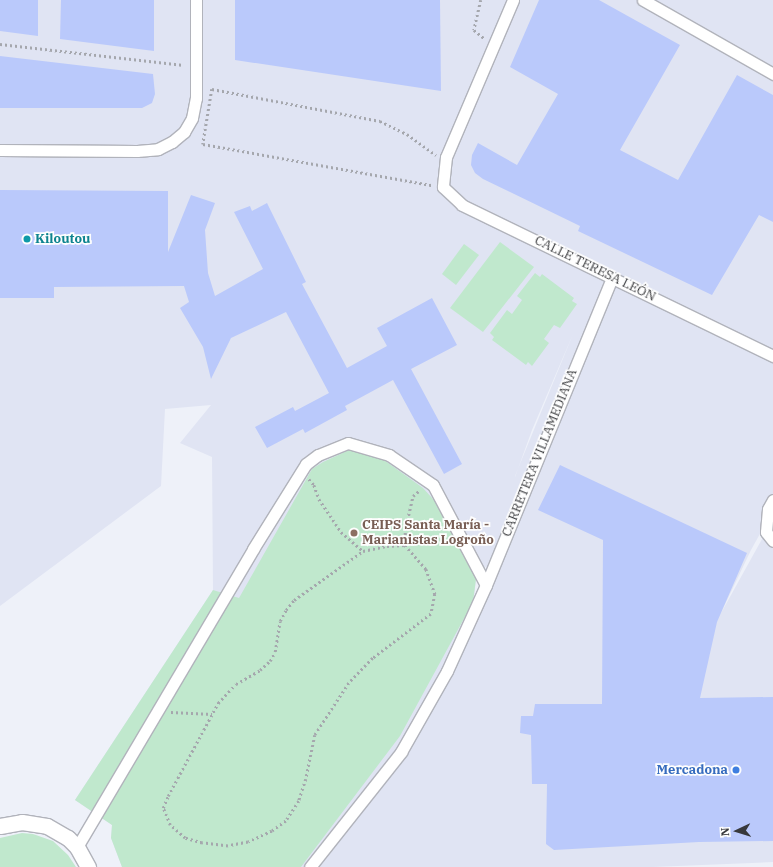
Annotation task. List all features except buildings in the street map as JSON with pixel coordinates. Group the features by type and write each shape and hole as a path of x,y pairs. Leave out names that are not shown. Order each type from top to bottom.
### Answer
{"main road":[{"path":"3,822 22,822 47,826 58,831 77,847 88,867"}],"street":[{"path":"0,150 137,151 158,149 172,142 184,132 192,118 196,98 196,0"},
{"path":"443,187 446,157 513,0"},
{"path":"643,0 773,74"},
{"name":"CALLE TERESA LEÓN","path":"443,187 462,204 773,356"},
{"name":"CARRETERA VILLAMEDIANA","path":"310,867 400,752 447,671 486,585 612,278"},
{"path":"77,847 301,472 306,464 318,455 348,443 389,456 433,485 486,585"},
{"path":"773,500 768,510 766,532 773,541"}],"path":[{"path":"481,0 474,30 493,46"},
{"path":"0,44 196,66"},
{"path":"196,86 380,121 407,134 445,163"},
{"path":"212,89 203,144 443,187"},
{"path":"301,472 314,486 319,499 341,532 363,551"},
{"path":"405,546 388,546 363,551 294,600 280,621 275,652 270,661 260,670 236,684 218,703 168,796 163,808 170,825 185,838 202,844 228,846 248,842 272,832 286,821 299,801 306,779 315,735 349,683 372,658 431,614 435,594 426,569 405,546 406,530 413,496 424,488 433,485"},
{"path":"157,712 212,714"}],"shaded area":[{"path":"0,0 773,0 773,862 653,867 122,867 111,838 112,825 75,800 213,590 212,457 180,443 211,405 165,409 161,486 0,606","holes":["573,334 518,468 532,430","767,521 766,532 721,613 751,550","477,567 487,567 474,599 476,579 472,570"]}],"green space":[{"path":"500,242 534,267 483,332 450,308"},
{"path":"464,244 479,255 456,285 442,274"},
{"path":"535,273 540,277 542,274 574,298 572,301 577,304 560,328 554,325 544,339 549,343 532,366 528,362 526,365 492,340 494,337 490,333 507,310 512,314 522,300 517,296"},
{"path":"347,451 364,451 377,455 423,488 442,509 476,579 473,602 400,736 301,867 122,867 111,838 112,825 75,800 213,590 239,598 312,469"},
{"path":"22,833 33,834 53,841 68,855 76,867 0,867 0,838"}],"place":[{"name":"Kiloutou","path":"27,239"},
{"name":"CEIPS Santa María - Marianistas Logroño","path":"354,533"},
{"name":"Mercadona","path":"736,770"}]}
